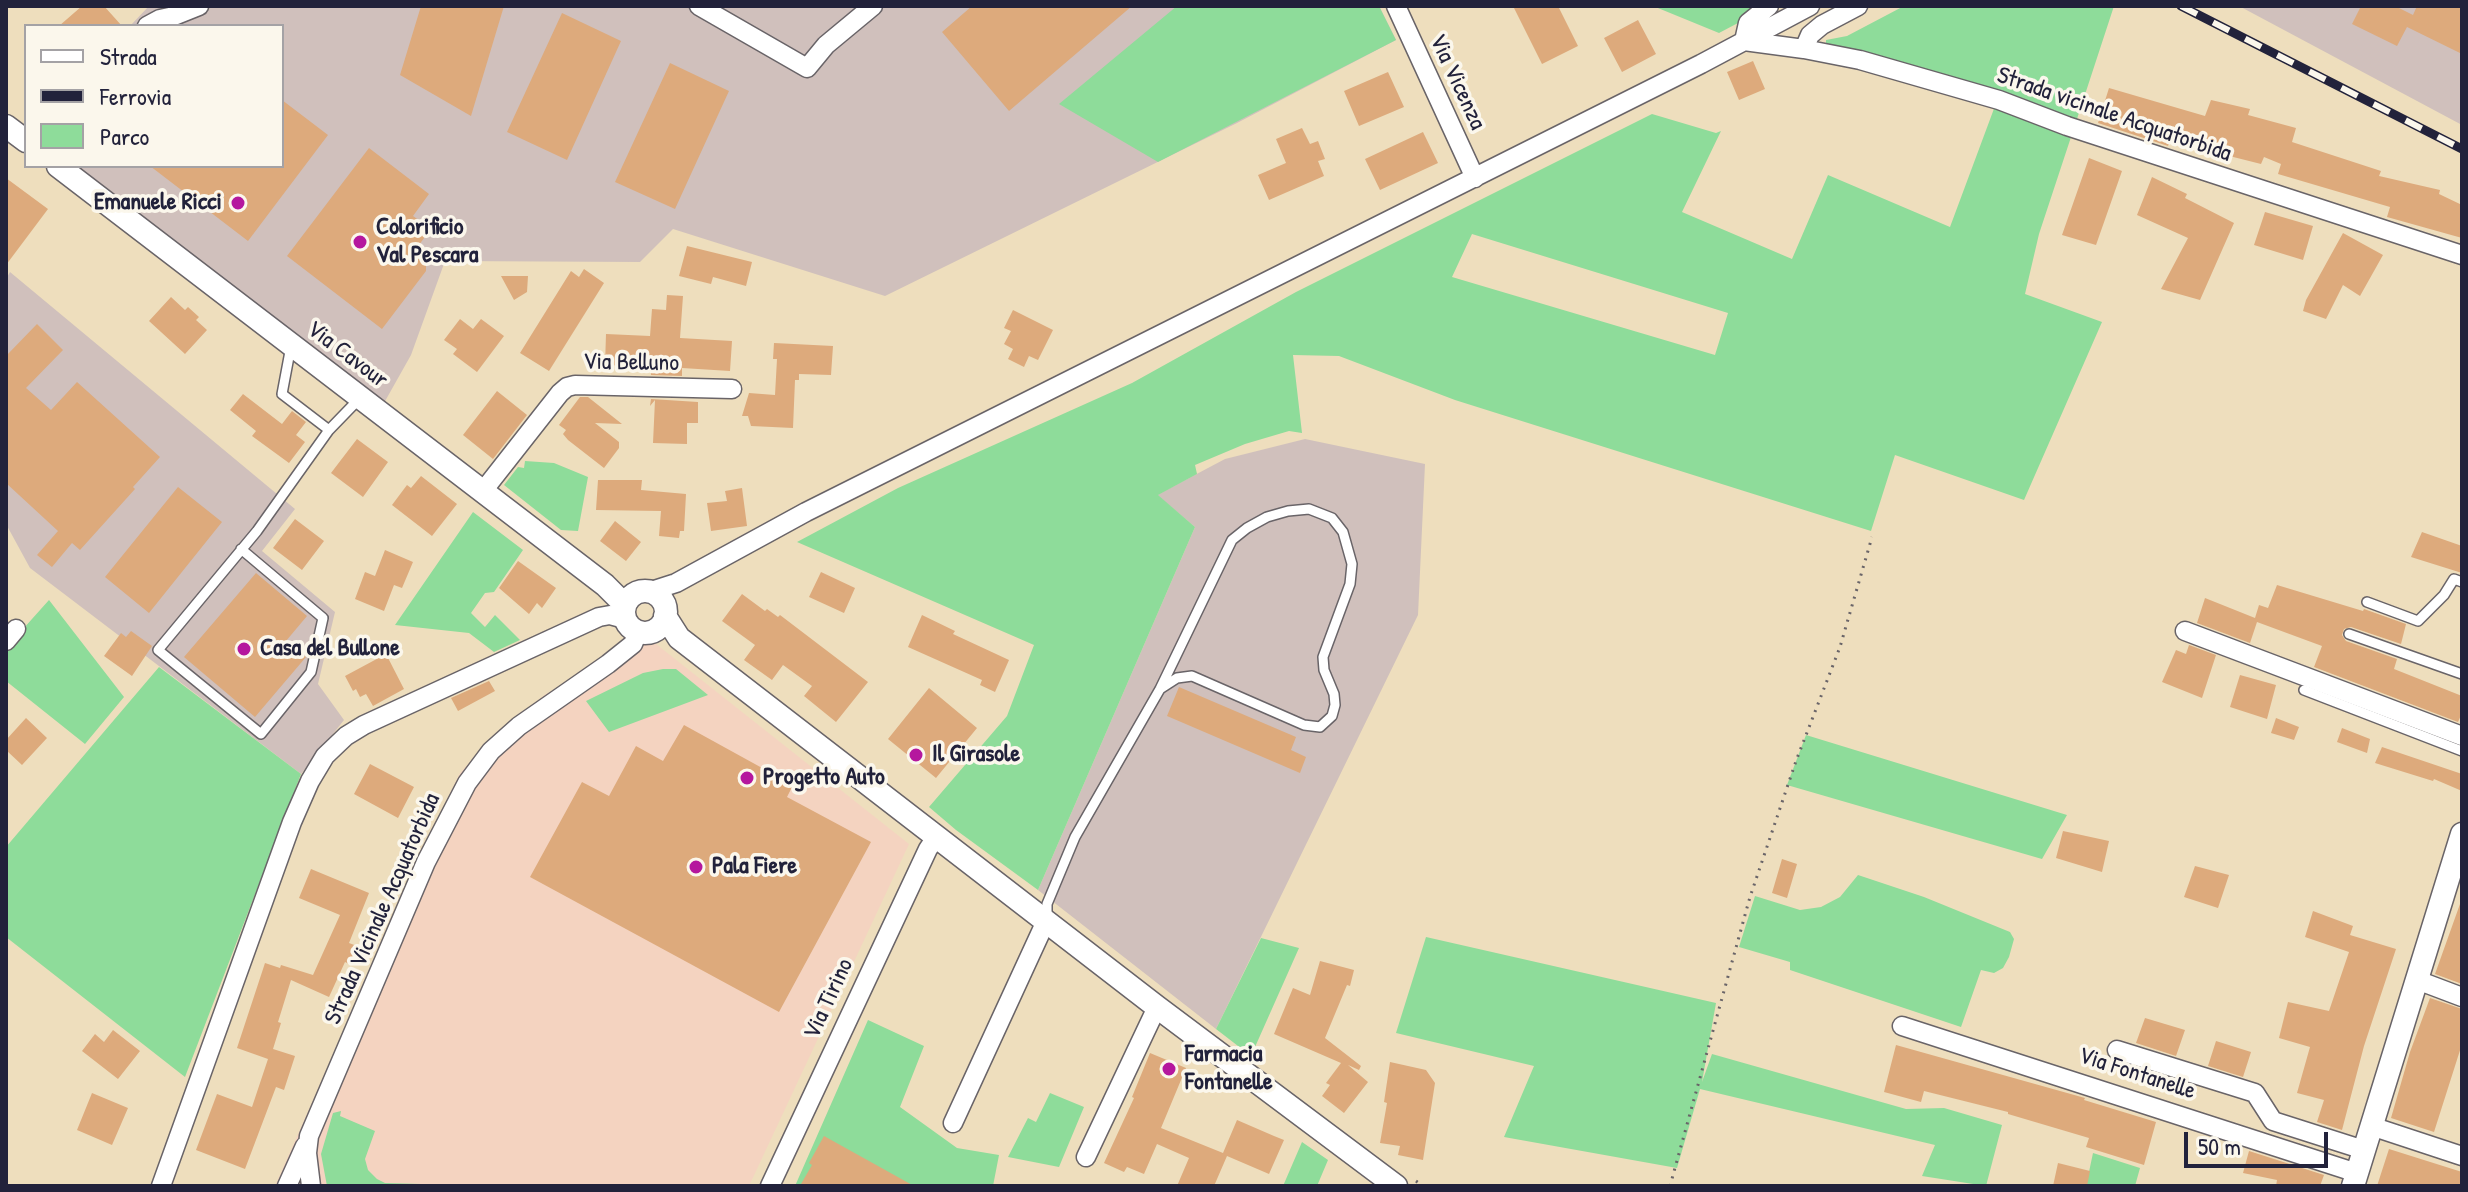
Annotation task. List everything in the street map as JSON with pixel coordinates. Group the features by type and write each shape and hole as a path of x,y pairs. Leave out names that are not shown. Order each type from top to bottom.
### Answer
{"street":[{"path":"151,24 199,6"},
{"path":"699,6 807,68 826,45 873,6"},
{"name":"Via Vicenza","path":"1396,6 1475,178"},
{"path":"1744,41 1748,23 1769,6"},
{"path":"161,1186 292,822 325,756 346,736 599,617 645,612 676,583 819,505 1475,178 1810,6"},
{"path":"1804,49 1810,35 1822,25 1858,6"},
{"name":"Strada vicinale Acquatorbida","path":"1744,41 1860,60 1999,100 2067,126 2462,255"},
{"path":"6,126 24,139"},
{"name":"Via Cavour","path":"61,168 605,585 645,612"},
{"name":"Via Belluno","path":"483,491 567,387 732,389"},
{"path":"645,612 1157,1007 1396,1186"},
{"name":"Strada Vicinale Acquatorbida","path":"287,1186 426,862 467,783 491,751 510,734 633,644 645,612"},
{"path":"2185,631 2462,736"},
{"name":"Via Fontanelle","path":"1902,1026 2355,1179 2417,980 2457,868 2462,834"},
{"name":"Via Tirino","path":"770,1186 928,849 937,836"},
{"path":"953,1123 1046,921"},
{"path":"2417,980 2462,997"},
{"path":"1086,1157 1157,1007"},
{"name":"Via Fontanelle","path":"2117,1050 2255,1093 2273,1121 2364,1150"},
{"path":"2371,1126 2462,1156"},
{"name":"Strada Vicinale Acquatorbida","path":"309,1136 307,1153 311,1186"}],"lane":[{"path":"292,345 282,394 329,430"},
{"path":"241,549 323,618 311,672 261,734 158,650 241,549 329,430 361,398"},
{"path":"1046,921 1047,904 1075,837 1160,689 1232,540 1267,517 1288,511 1309,509 1332,518 1343,532 1352,564 1350,584 1323,657 1324,670 1334,694 1332,716 1320,727 1304,725 1192,676 1177,678 1160,689"},
{"path":"2367,602 2418,621 2444,595 2454,579 2462,582"},
{"path":"2349,634 2462,674"},
{"path":"2304,690 2462,751"}],"path":[{"path":"1670,1186 1750,897 1796,761 1840,647 1872,537"}],"shaded area":[{"path":"149,6 1379,6 1396,40 1237,123 885,296 673,229 640,262 445,261 411,355 384,403 79,168 284,168 284,24 132,24"},
{"path":"2239,6 2462,6 2462,125"},
{"path":"10,272 295,509 262,551 335,612 318,684 344,720 301,774 30,568 6,524 6,279"},
{"path":"1305,439 1425,464 1418,615 1216,1029 1038,890 1195,527 1157,495 1225,459"},
{"path":"651,640 909,844 749,1186 275,1186 460,773 495,734 546,694"}],"green space":[{"path":"1177,6 1379,6 1396,40 1158,162 1059,104"},
{"path":"1653,6 1753,6 1738,23 1719,33"},
{"path":"1904,6 2114,6 2075,125 1826,45 1826,40 1847,36"},
{"path":"1995,106 2072,134 2039,234 2025,294 2102,322 2024,500 1895,455 1871,531 1455,400 1339,356 1293,355 1302,433 1289,431 1245,444 1195,465 1197,474 1158,495 1195,527 1038,890 929,807 1007,716 1034,645 797,542 898,488 1132,383 1296,292 1652,114 1716,133 1721,131 1682,212 1792,259 1828,175 1950,227","holes":["1472,234 1728,313 1715,355 1452,277"]},
{"path":"525,461 554,463 588,477 578,531 561,530 504,485 518,467 524,468"},
{"path":"473,512 523,550 494,592 485,593 471,613 485,627 495,615 520,640 494,652 469,633 395,625"},
{"path":"49,600 124,697 85,744 6,681 6,648"},
{"path":"159,667 301,774 185,1077 6,937 6,847"},
{"path":"676,669 708,695 609,732 586,701 643,673"},
{"path":"1806,735 2067,815 2042,859 1787,785"},
{"path":"1858,875 1924,897 2010,932 2014,939 2009,957 2003,968 1994,973 1981,970 1961,1027 1790,970 1790,962 1739,947 1755,896 1800,910 1821,907 1840,897"},
{"path":"1426,937 1716,1003 1702,1082 1712,1054 1906,1109 1944,1108 2002,1125 1986,1186 1922,1176 1935,1145 1700,1089 1677,1168 1504,1137 1534,1066 1396,1033"},
{"path":"1261,938 1299,948 1251,1056 1216,1029"},
{"path":"868,1020 924,1046 900,1107 957,1148 999,1155 993,1186 795,1186"},
{"path":"1050,1093 1084,1107 1059,1167 1008,1157 1028,1118 1036,1122"},
{"path":"341,1111 340,1116 375,1131 365,1159 368,1170 377,1179 385,1183 421,1186 327,1186 321,1154 333,1113"},
{"path":"1302,1142 1328,1160 1317,1186 1283,1186"},
{"path":"2093,1153 2140,1168 2135,1186 2086,1186"}],"building":[{"path":"82,6 104,6 120,24 61,24"},
{"path":"421,6 504,6 471,116 400,75"},
{"path":"972,6 1132,6 1009,111 942,32"},
{"path":"1513,6 1558,6 1578,46 1542,64"},
{"path":"2361,6 2395,6 2413,15 2417,6 2462,6 2462,54 2407,27 2397,46 2352,24"},
{"path":"562,13 621,41 567,160 507,132"},
{"path":"1638,20 1656,54 1622,72 1604,38"},
{"path":"1753,61 1765,89 1739,100 1727,72"},
{"path":"670,63 729,91 675,209 615,182"},
{"path":"1388,72 1404,107 1359,126 1344,91"},
{"path":"2109,88 2205,116 2211,100 2250,109 2248,115 2296,128 2292,142 2381,171 2379,176 2440,190 2439,194 2462,205 2462,238 2387,217 2390,207 2278,174 2281,164 2264,157 2261,164 2170,141 2168,146 2098,123"},
{"name":"Emanuele Ricci","path":"284,102 328,135 248,241 153,168 284,168"},
{"path":"1302,128 1310,144 1318,141 1325,159 1318,161 1324,176 1269,200 1258,175 1286,163 1276,139"},
{"path":"1423,132 1438,163 1380,190 1365,159"},
{"name":"Colorificio Val Pescara","path":"369,148 429,194 413,216 431,229 412,254 426,265 426,271 382,329 287,256"},
{"path":"2089,158 2122,171 2096,245 2062,235"},
{"path":"2152,177 2234,223 2200,300 2161,289 2188,238 2137,215"},
{"path":"6,178 48,209 6,265"},
{"path":"2265,212 2313,226 2303,260 2254,245"},
{"path":"2343,233 2383,255 2360,296 2343,285 2326,319 2303,311"},
{"path":"687,246 752,262 746,286 713,277 711,284 679,276"},
{"path":"584,269 604,283 549,371 520,353 571,271 579,277"},
{"path":"501,276 528,276 527,292 514,300"},
{"path":"667,295 683,296 680,338 732,341 730,371 682,368 682,376 651,375 651,367 605,365 606,334 650,336 652,309 666,310"},
{"path":"171,297 185,310 188,307 199,317 196,320 207,330 185,354 149,321"},
{"path":"1013,310 1053,330 1038,360 1029,356 1024,367 1008,359 1013,349 1004,344 1011,331 1004,328"},
{"path":"460,319 473,329 481,319 504,336 477,372 453,354 457,349 444,340"},
{"path":"37,324 63,350 26,388 51,410 77,382 160,457 80,550 72,543 52,567 37,555 58,531 6,483 6,356"},
{"path":"774,343 833,346 831,375 799,374 799,380 795,380 793,428 751,426 748,416 742,416 749,393 775,395 777,359 773,359"},
{"path":"497,391 527,415 493,459 463,435"},
{"path":"243,394 282,424 292,411 306,422 296,435 305,442 289,463 252,436 256,431 230,410"},
{"path":"580,397 588,397 622,424 595,423 619,442 619,448 604,468 568,440 563,434 566,430 559,425"},
{"path":"651,399 698,402 698,423 687,423 687,444 653,443 655,400 650,406"},
{"path":"357,439 388,462 363,497 331,473"},
{"path":"421,476 457,504 432,536 392,505 407,485 411,488"},
{"path":"598,480 642,480 641,490 686,494 684,531 680,531 679,538 659,536 661,511 596,510"},
{"path":"178,487 222,522 149,613 105,577"},
{"path":"742,488 747,526 711,531 707,503 727,501 725,491"},
{"path":"295,519 324,541 302,570 273,548"},
{"path":"615,521 641,542 626,561 600,541"},
{"path":"2422,532 2462,546 2462,573 2411,557"},
{"path":"385,550 413,562 402,588 394,585 384,611 355,599 365,572 375,576"},
{"path":"518,561 556,588 542,608 537,603 529,614 499,588"},
{"path":"821,572 855,588 844,613 809,597"},
{"name":"Casa del Bullone","path":"256,573 307,616 286,641 306,657 255,717 184,657"},
{"path":"2277,585 2406,624 2401,644 2351,627 2344,629 2342,635 2346,641 2397,659 2394,669 2462,696 2462,713 2458,722 2314,667 2322,646 2257,622 2250,643 2197,623 2205,598 2255,618 2259,605 2268,608"},
{"path":"742,594 765,611 767,609 778,617 780,615 868,682 836,722 804,696 812,686 783,665 772,680 744,660 755,645 722,621"},
{"path":"922,615 955,631 953,634 1009,660 995,692 980,685 982,680 908,647"},
{"path":"131,631 152,646 132,676 104,656 121,633 126,637"},
{"path":"2189,645 2216,655 2202,698 2162,682 2176,650 2186,654"},
{"path":"386,654 404,689 373,706 366,694 360,697 356,689 353,691 345,676"},
{"path":"2240,675 2276,685 2267,719 2230,707"},
{"path":"489,681 495,691 458,711 451,698"},
{"path":"1179,687 1296,737 1291,750 1306,757 1300,773 1167,716"},
{"path":"929,688 977,728 936,778 888,739"},
{"path":"26,718 47,738 22,765 6,750 6,740"},
{"path":"2276,718 2299,727 2294,740 2271,733"},
{"name":"Pala Fiere","path":"684,725 793,785 787,797 871,842 779,1012 530,877 582,782 609,796 636,746 663,761"},
{"path":"2342,728 2370,739 2367,753 2337,742"},
{"path":"2382,747 2462,774 2462,791 2434,779 2375,763"},
{"path":"370,764 414,787 398,818 354,794"},
{"path":"2063,831 2109,841 2102,872 2056,858"},
{"path":"1782,859 1797,864 1787,898 1772,893"},
{"path":"2195,866 2229,875 2218,908 2184,897"},
{"path":"311,869 369,893 349,943 357,946 349,964 345,962 329,997 291,980 273,1049 295,1056 284,1090 276,1087 245,1169 196,1150 217,1094 252,1107 268,1059 237,1048 265,963 313,975 340,915 299,898"},
{"path":"2462,904 2462,984 2435,974"},
{"path":"2313,911 2353,926 2350,935 2396,949 2364,1046 2342,1130 2317,1122 2324,1100 2297,1093 2310,1047 2279,1038 2288,1002 2329,1011 2349,952 2305,937"},
{"path":"1320,961 1354,970 1350,986 1347,985 1325,1038 1361,1066 1359,1070 1348,1065 1368,1082 1344,1113 1322,1096 1330,1085 1326,1083 1341,1063 1274,1034 1293,988 1310,995"},
{"path":"2430,998 2462,1009 2462,1044 2434,1132 2391,1118"},
{"path":"2145,1018 2185,1030 2176,1056 2136,1043"},
{"path":"113,1030 140,1051 118,1079 82,1051 95,1034 104,1042"},
{"path":"2216,1041 2251,1052 2243,1077 2208,1066"},
{"path":"1896,1045 2085,1098 2156,1122 2144,1165 2086,1147 2089,1138 2008,1112 1924,1091 1921,1102 1884,1092"},
{"path":"1150,1053 1186,1068 1161,1128 1223,1153 1237,1120 1284,1140 1269,1174 1227,1156 1214,1186 1177,1186 1189,1158 1157,1144 1144,1174 1127,1167 1124,1172 1104,1163 1134,1098"},
{"path":"1390,1062 1426,1070 1435,1083 1423,1160 1398,1155 1400,1146 1380,1143"},
{"path":"92,1093 128,1108 112,1145 77,1130"},
{"path":"824,1136 914,1186 801,1184"},
{"path":"2389,1149 2462,1172 2462,1186 2377,1186"},
{"path":"2249,1151 2324,1175 2320,1186 2276,1186 2277,1180 2243,1173"},
{"path":"2058,1163 2090,1171 2087,1186 2053,1186"}],"railway":[{"path":"2181,6 2462,149"}],"place":[{"name":"Emanuele Ricci","path":"238,203"},
{"name":"Colorificio Val Pescara","path":"360,242"},
{"name":"Casa del Bullone","path":"244,649"},
{"name":"Il Girasole","path":"916,755"},
{"name":"Progetto Auto","path":"747,778"},
{"name":"Pala Fiere","path":"696,867"},
{"name":"Farmacia Fontanelle","path":"1169,1069"}]}
